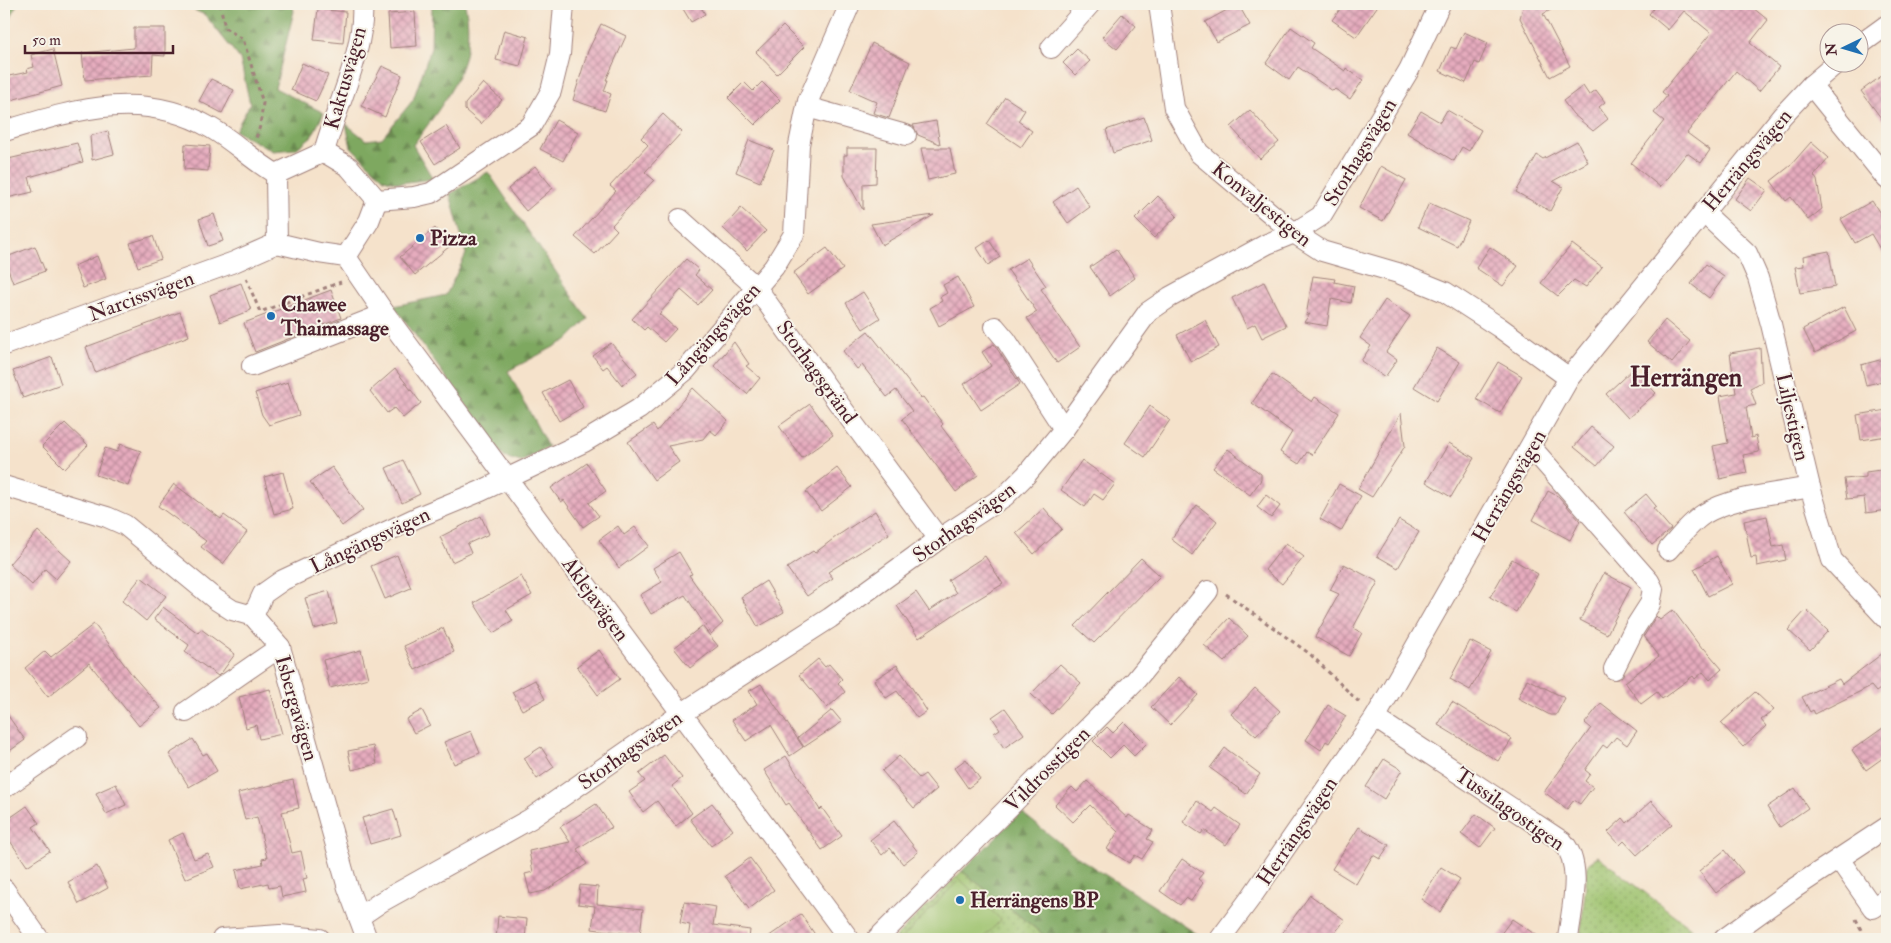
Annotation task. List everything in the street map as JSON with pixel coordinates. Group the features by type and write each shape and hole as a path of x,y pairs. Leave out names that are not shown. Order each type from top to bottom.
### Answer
{"street":[{"name":"Kaktusvägen","path":"324,152 333,117 358,47 364,21 362,4"},
{"path":"377,200 431,194 531,126 551,91 560,54 564,4"},
{"name":"Långängsvägen","path":"253,616 263,594 283,580 584,442 639,409 686,370 774,267 794,234 799,145 807,107 833,39 850,4"},
{"path":"1051,48 1090,4"},
{"name":"Konvaljestigen","path":"1159,4 1174,108 1199,153 1294,234 1322,251 1398,273 1445,292 1499,327 1569,378"},
{"name":"Storhagsvägen","path":"359,917 380,902 530,819 681,714 830,618 939,539 1005,496 1026,475 1064,429 1148,312 1170,297 1267,244 1294,234 1321,216 1409,70 1440,4"},
{"path":"1868,39 1887,25"},
{"name":"Herrängsvägen","path":"1220,939 1375,718 1569,378 1782,116 1811,85 1826,72"},
{"path":"1811,85 1887,179"},
{"path":"4,131 83,110 112,105 150,106 179,112 211,128 276,174"},
{"path":"807,107 906,135"},
{"path":"276,174 324,152 349,167 377,200"},
{"path":"276,174 277,243 346,257 369,221 377,200"},
{"name":"Liljestigen","path":"1703,212 1747,253 1758,278 1771,324 1810,487 1832,560 1887,619"},
{"name":"Storhagsgränd","path":"680,219 756,287 839,404 939,539"},
{"name":"Narcissvägen","path":"4,345 122,303 277,243"},
{"name":"Aklejavägen","path":"346,257 383,311 848,939"},
{"path":"252,366 374,318 383,311"},
{"path":"995,327 1006,340 1064,429"},
{"path":"1531,447 1653,589 1650,604 1634,629 1614,669"},
{"path":"4,486 107,517 125,525 215,598 232,610 253,616"},
{"path":"1668,550 1704,514 1742,501 1810,487"},
{"name":"Vildrosstigen","path":"877,939 1135,682 1208,591"},
{"name":"Isbergavägen","path":"253,616 280,647 348,888 367,939"},
{"path":"186,712 280,647"},
{"name":"Tussilagostigen","path":"1375,718 1495,796 1567,846 1574,863 1574,892 1568,939"},
{"path":"4,788 77,737"},
{"path":"1724,939 1887,828"},
{"path":"1839,859 1873,908 1887,898"},
{"path":"4,889 39,939"},
{"path":"222,939 280,935 320,939"}],"path":[{"path":"220,4 225,28 243,39 263,104 260,126 250,155"},
{"path":"253,253 256,266 243,270 260,312 346,280 341,276"},
{"path":"1208,591 1229,594 1310,654 1375,718"}],"green space":[{"path":"4,4 17,4 4,34"},
{"path":"181,4 292,4 294,11 275,88 324,113 312,136 296,149 273,151 235,131 250,104 240,59 205,15"},
{"path":"432,4 465,4 468,25 467,45 463,63 456,80 437,112 413,145 433,179 399,183 384,179 351,147 346,124 366,140 382,138 413,100 431,48"},
{"path":"488,172 588,319 567,340 508,371 548,447 521,462 504,457 394,306 446,295 466,254 450,194"},
{"path":"1021,812 1076,856 1205,939 1049,939 962,871"},
{"path":"1598,856 1701,936 1696,939 1580,939 1588,864"},
{"name":"Herrängens BP","path":"962,871 1049,939 894,939"},
{"name":"Herrängens BP","path":"960,879 1001,920 982,939 901,939"}],"building":[{"path":"680,4 699,4 705,14 691,22"},
{"path":"1238,4 1250,25 1217,42 1205,22"},
{"path":"1344,4 1379,4 1356,37 1332,20"},
{"path":"1524,4 1562,4 1543,14 1570,66 1550,77 1520,18"},
{"path":"1657,4 1748,4 1768,20 1750,43 1779,67 1759,91 1736,71 1687,133 1710,150 1701,163 1687,153 1660,187 1631,163 1664,121 1654,113 1667,96 1662,92 1711,33 1684,11 1668,30 1649,14"},
{"path":"318,9 346,12 343,43 314,40"},
{"path":"415,12 417,46 390,48 388,14"},
{"path":"1122,14 1136,26 1117,49 1102,37"},
{"path":"601,24 626,36 606,80 608,80 604,91 611,94 605,111 573,100 588,51"},
{"path":"783,26 804,47 777,74 756,52"},
{"path":"1291,27 1314,43 1311,48 1345,71 1346,68 1363,80 1350,99 1335,89 1333,91 1298,67 1289,80 1266,63"},
{"path":"134,28 165,28 165,56 153,55 152,75 85,80 82,53 134,48"},
{"path":"504,30 528,37 520,66 496,60"},
{"path":"1464,32 1488,43 1479,64 1475,62 1466,83 1440,71 1451,47 1456,49"},
{"path":"872,43 910,62 889,118 873,113 877,102 850,90"},
{"path":"53,49 62,86 4,102 4,77 28,72 27,69 34,67 31,55"},
{"path":"1077,49 1090,61 1075,75 1063,63"},
{"path":"302,63 328,75 316,101 291,90"},
{"path":"382,66 402,75 385,117 361,106"},
{"path":"1887,72 1887,126 1861,91"},
{"path":"211,79 234,90 222,113 199,101"},
{"path":"744,82 753,91 762,82 780,100 755,125 728,98"},
{"path":"483,83 502,100 481,124 465,110 465,104"},
{"path":"1583,86 1589,95 1596,90 1605,102 1599,107 1608,119 1593,131 1573,114 1563,101"},
{"path":"1005,97 1025,110 1018,121 1032,131 1021,147 987,124"},
{"path":"1250,110 1279,142 1260,159 1231,127"},
{"path":"1447,110 1481,130 1469,151 1462,147 1454,161 1407,133 1421,111 1440,122"},
{"path":"663,114 682,132 645,172 654,180 612,225 617,230 595,254 575,237 616,191 610,186 648,145 641,138"},
{"path":"1144,117 1152,140 1113,153 1106,130"},
{"path":"556,120 578,132 563,161 540,149"},
{"path":"936,121 940,144 918,135 913,125"},
{"path":"446,126 460,148 435,164 421,142"},
{"path":"108,131 114,154 92,160 90,136"},
{"path":"749,140 774,150 760,182 736,172"},
{"path":"1577,141 1588,162 1553,181 1563,187 1550,211 1516,192 1537,155 1543,159"},
{"path":"1811,142 1829,158 1814,176 1817,180 1822,209 1808,220 1791,197 1786,201 1771,181 1790,166"},
{"path":"77,143 83,162 29,177 33,192 7,198 4,182 8,181 4,160"},
{"path":"185,144 210,146 208,171 184,169"},
{"path":"847,148 877,148 876,183 863,184 863,210 844,176 844,155 847,155"},
{"path":"921,148 950,148 955,174 928,180"},
{"path":"535,166 553,188 526,211 508,189"},
{"path":"1381,166 1406,180 1383,221 1359,208"},
{"path":"1750,178 1767,190 1751,211 1735,199"},
{"path":"1076,186 1090,207 1068,223 1053,202"},
{"path":"1158,196 1177,216 1154,238 1135,219"},
{"path":"1872,201 1887,224 1887,261 1871,234 1855,243 1841,219"},
{"path":"1429,203 1469,221 1457,246 1418,227"},
{"path":"741,208 766,231 747,251 723,228"},
{"path":"214,214 223,241 208,246 199,219"},
{"path":"934,215 882,245 871,224"},
{"path":"435,228 450,246 415,275 400,257"},
{"path":"153,236 161,259 138,267 130,243"},
{"path":"989,240 1000,257 988,265 977,248"},
{"path":"1572,244 1602,267 1586,287 1574,280 1558,296 1541,283"},
{"path":"35,246 45,271 13,283 4,258"},
{"path":"1490,247 1518,266 1503,286 1476,268"},
{"path":"827,248 843,269 808,294 793,273"},
{"path":"1116,249 1135,278 1110,296 1090,267"},
{"path":"1829,251 1835,287 1800,293 1795,267 1804,266 1803,256"},
{"path":"97,256 106,279 83,288 74,266"},
{"path":"1027,258 1046,286 1041,289 1080,347 1057,363 1027,318 1037,312 1008,270"},
{"path":"686,259 699,270 695,275 712,290 698,305 681,290 659,314 676,329 664,342 647,327 644,330 632,319"},
{"path":"1706,264 1724,277 1709,298 1691,284"},
{"path":"1313,276 1335,279 1334,282 1354,286 1351,303 1331,299 1327,326 1304,322 1310,314 1306,316"},
{"path":"958,277 974,307 939,326 930,308 942,301 940,297 947,293 943,285"},
{"path":"1264,282 1286,326 1262,338 1255,324 1247,328 1232,298"},
{"path":"241,283 251,310 220,322 210,295"},
{"path":"331,290 341,318 255,352 244,323"},
{"path":"863,292 880,318 863,329 846,303"},
{"path":"1385,300 1410,316 1386,352 1397,360 1385,377 1361,361 1371,346 1360,338"},
{"path":"1844,307 1856,331 1815,353 1803,329"},
{"path":"180,312 189,336 95,372 86,347"},
{"path":"1205,320 1219,347 1191,362 1177,335"},
{"path":"1665,320 1690,341 1672,363 1647,342"},
{"path":"868,331 921,398 923,397 943,424 941,426 978,475 956,492 902,419 912,411 896,390 887,397 862,365 857,369 843,351"},
{"path":"734,342 749,364 746,366 760,378 747,394 714,366"},
{"path":"611,343 637,373 622,385 607,366 603,369 593,356"},
{"path":"994,344 1020,384 981,410 964,384 991,366 982,352"},
{"path":"1437,348 1460,362 1437,401 1414,387"},
{"path":"1760,348 1762,382 1750,388 1756,405 1746,407 1751,438 1756,436 1759,452 1743,455 1747,473 1720,479 1713,446 1728,443 1720,396 1736,393 1730,353"},
{"path":"52,357 61,384 23,398 13,371"},
{"path":"1887,358 1887,380 1866,385 1861,365"},
{"path":"1498,362 1522,376 1500,413 1476,399"},
{"path":"395,369 421,403 403,418 394,408 387,413 370,391"},
{"path":"1633,369 1656,393 1628,418 1606,394"},
{"path":"1272,374 1312,402 1315,397 1339,413 1312,455 1307,452 1299,464 1280,452 1292,432 1252,403"},
{"path":"568,380 583,407 559,421 543,393"},
{"path":"288,382 299,415 269,425 262,415 255,393"},
{"path":"693,388 728,421 716,435 710,430 703,439 668,446 679,462 654,480 628,442 653,425 657,431"},
{"path":"810,404 833,435 802,458 779,426"},
{"path":"1150,406 1170,420 1145,457 1125,443"},
{"path":"1887,410 1887,436 1861,440 1857,415"},
{"path":"1401,413 1405,446 1372,497 1358,489"},
{"path":"65,423 88,445 65,469 42,446"},
{"path":"1591,427 1614,446 1597,466 1574,447"},
{"path":"1449,443 1474,458 1451,497 1426,482"},
{"path":"120,444 141,451 128,486 96,475 105,448 117,452"},
{"path":"1228,449 1261,474 1261,480 1250,495 1213,468"},
{"path":"403,460 420,494 402,503 386,468"},
{"path":"1082,460 1115,484 1103,500 1094,494 1085,507 1061,490"},
{"path":"587,463 606,491 589,503 599,516 583,527 564,500 561,502 551,488"},
{"path":"332,467 363,510 342,526 310,482"},
{"path":"837,468 852,487 821,511 806,492"},
{"path":"1887,469 1887,510 1866,513 1864,497 1847,499 1844,479 1866,477 1866,472"},
{"path":"283,472 293,509 274,514 264,477"},
{"path":"174,484 221,519 224,515 247,532 223,564 201,547 206,541 158,506"},
{"path":"1339,484 1361,496 1341,531 1320,519"},
{"path":"1548,491 1559,497 1580,521 1570,540 1533,520"},
{"path":"1646,494 1656,506 1653,508 1671,529 1652,545 1624,512"},
{"path":"1266,495 1280,506 1271,518 1257,507"},
{"path":"1197,505 1217,521 1192,555 1171,539"},
{"path":"1044,508 1062,529 1034,554 1016,533"},
{"path":"875,511 889,534 828,572 833,578 807,596 787,568 813,551 815,553"},
{"path":"481,516 489,534 467,544 471,553 452,562 440,537"},
{"path":"1767,516 1773,547 1783,545 1786,560 1757,566 1756,557 1751,558 1744,521"},
{"path":"1399,520 1419,532 1398,568 1377,556"},
{"path":"618,526 624,535 635,527 649,546 619,568 599,540"},
{"path":"38,531 71,561 56,579 45,569 32,585 9,564"},
{"path":"1286,543 1304,557 1282,584 1265,570"},
{"path":"679,552 692,574 689,575 723,623 711,634 685,595 651,614 640,595 662,582 653,568"},
{"path":"397,555 411,588 385,599 371,566"},
{"path":"985,556 1003,584 919,638 897,606 916,592 929,611 956,593 948,580"},
{"path":"1717,556 1732,584 1708,596 1694,569"},
{"path":"1141,558 1160,576 1094,643 1075,626"},
{"path":"1512,559 1538,574 1516,612 1490,597"},
{"path":"1344,564 1378,582 1353,628 1362,633 1349,656 1315,637 1339,594 1330,590"},
{"path":"1604,573 1631,587 1607,634 1580,620"},
{"path":"521,576 532,595 506,610 513,621 493,633 474,603"},
{"path":"141,577 166,596 146,621 122,601"},
{"path":"766,581 784,612 758,627 741,597"},
{"path":"329,591 337,623 314,629 305,598"},
{"path":"163,607 198,633 201,629 235,654 218,676 185,652 189,645 154,619"},
{"path":"1673,610 1702,649 1704,648 1722,669 1710,680 1703,672 1695,679 1693,676 1662,699 1657,692 1641,704 1625,682 1659,656 1644,636 1656,616 1660,620"},
{"path":"1806,610 1828,631 1810,650 1788,630"},
{"path":"1229,618 1248,636 1224,662 1204,645"},
{"path":"94,624 133,676 161,708 139,726 89,663 48,697 25,668 45,651 51,657"},
{"path":"702,626 718,646 690,668 674,648"},
{"path":"443,628 454,652 415,670 404,646"},
{"path":"1470,641 1491,652 1470,690 1450,679"},
{"path":"361,650 368,678 330,688 323,660"},
{"path":"599,650 620,679 598,695 577,666"},
{"path":"1887,650 1887,684 1876,692 1871,686 1815,714 1813,710 1810,712 1802,697 1839,679 1842,684"},
{"path":"818,659 825,667 829,664 842,679 838,683 845,692 827,708 799,675"},
{"path":"1060,664 1081,683 1052,714 1031,694"},
{"path":"897,665 927,711 917,718 897,691 886,698 874,680"},
{"path":"1179,677 1198,695 1170,725 1151,707"},
{"path":"1527,679 1565,698 1556,715 1550,715 1518,698"},
{"path":"535,680 545,699 522,710 512,692"},
{"path":"761,684 803,747 790,756 771,725 746,741 732,720 757,704 749,691"},
{"path":"1255,688 1280,711 1256,736 1231,714"},
{"path":"270,689 282,734 259,739 256,725 246,728 239,697"},
{"path":"1755,692 1774,710 1761,720 1766,726 1743,747 1721,723"},
{"path":"1452,702 1512,739 1498,761 1438,725"},
{"path":"1601,703 1637,731 1627,745 1616,737 1607,748 1603,745 1585,770 1590,774 1585,781 1593,787 1580,804 1574,800 1567,809 1544,792 1591,728 1585,723"},
{"path":"1328,705 1346,716 1329,743 1326,741 1321,750 1306,740"},
{"path":"1005,708 1024,734 1004,748 994,733 1000,729 992,717"},
{"path":"4,710 25,740 4,755"},
{"path":"422,710 430,725 414,733 406,719"},
{"path":"832,710 842,722 804,747 798,738"},
{"path":"1124,722 1146,744 1134,756 1123,745 1110,758 1093,741 1107,727 1113,733"},
{"path":"1887,725 1887,755 1866,770 1852,750"},
{"path":"471,731 480,753 454,764 444,742"},
{"path":"193,739 203,755 207,753 217,771 189,787 169,754"},
{"path":"373,746 377,764 352,770 348,751"},
{"path":"541,747 554,767 537,779 524,758"},
{"path":"1225,748 1260,774 1246,794 1210,768"},
{"path":"664,755 682,778 672,786 692,813 676,826 657,801 643,812 629,792 645,781 639,774"},
{"path":"786,756 820,810 822,808 842,836 822,850 789,803 786,805 764,770"},
{"path":"899,756 919,778 925,774 937,789 914,808 882,771"},
{"path":"966,759 980,779 968,788 954,768"},
{"path":"1384,759 1402,770 1384,799 1366,787"},
{"path":"293,780 299,808 282,812 292,853 301,851 307,878 303,879 306,892 282,897 280,886 269,888 268,883 240,889 236,870 263,864 262,859 267,858 257,817 245,820 238,793"},
{"path":"1087,781 1127,818 1129,815 1153,830 1147,839 1153,842 1142,859 1135,855 1129,863 1107,849 1118,832 1090,805 1073,822 1055,805 1072,787 1077,792"},
{"path":"116,784 126,805 106,814 96,793"},
{"path":"1795,788 1808,808 1780,827 1767,807"},
{"path":"1197,801 1213,812 1216,808 1240,825 1226,845 1204,830 1201,834 1183,822"},
{"path":"1651,801 1672,824 1637,855 1624,841 1620,845 1608,832 1623,818 1627,823"},
{"path":"712,803 733,830 711,846 690,819"},
{"path":"596,804 612,827 577,849 587,864 545,891 530,894 525,874 533,872 529,851 570,842 560,827"},
{"path":"27,806 39,823 33,827 50,851 27,866 4,832 4,822"},
{"path":"393,809 401,835 370,844 362,818"},
{"path":"1476,814 1495,828 1480,848 1461,834"},
{"path":"894,821 918,852 903,864 890,848 882,855 870,840"},
{"path":"1359,827 1389,845 1380,859 1373,855 1356,884 1332,869"},
{"path":"183,833 194,859 208,854 214,867 185,879 168,840"},
{"path":"1725,850 1743,872 1716,893 1699,871"},
{"path":"750,858 774,890 749,909 725,876"},
{"path":"1182,859 1203,873 1198,879 1203,883 1191,901 1186,898 1180,905 1160,891"},
{"path":"97,866 108,888 79,904 68,882"},
{"path":"1441,867 1460,879 1440,912 1421,899"},
{"path":"580,885 598,887 597,904 643,909 640,935 592,929 595,906 578,904"},
{"path":"1310,895 1345,920 1330,939 1278,939"},
{"path":"684,902 716,907 713,925 750,930 749,939 688,939 690,925 680,923"},
{"path":"801,914 818,939 765,939"},
{"path":"498,916 527,919 525,939 496,939"},
{"path":"1512,919 1542,939 1497,939"}],"place":[{"name":"Pizza","path":"420,238"},
{"name":"Chawee Thaimassage","path":"271,316"},
{"name":"Herrängens BP","path":"960,900"}],"district":[{"name":"Herrängen","path":"1686,377"}]}
